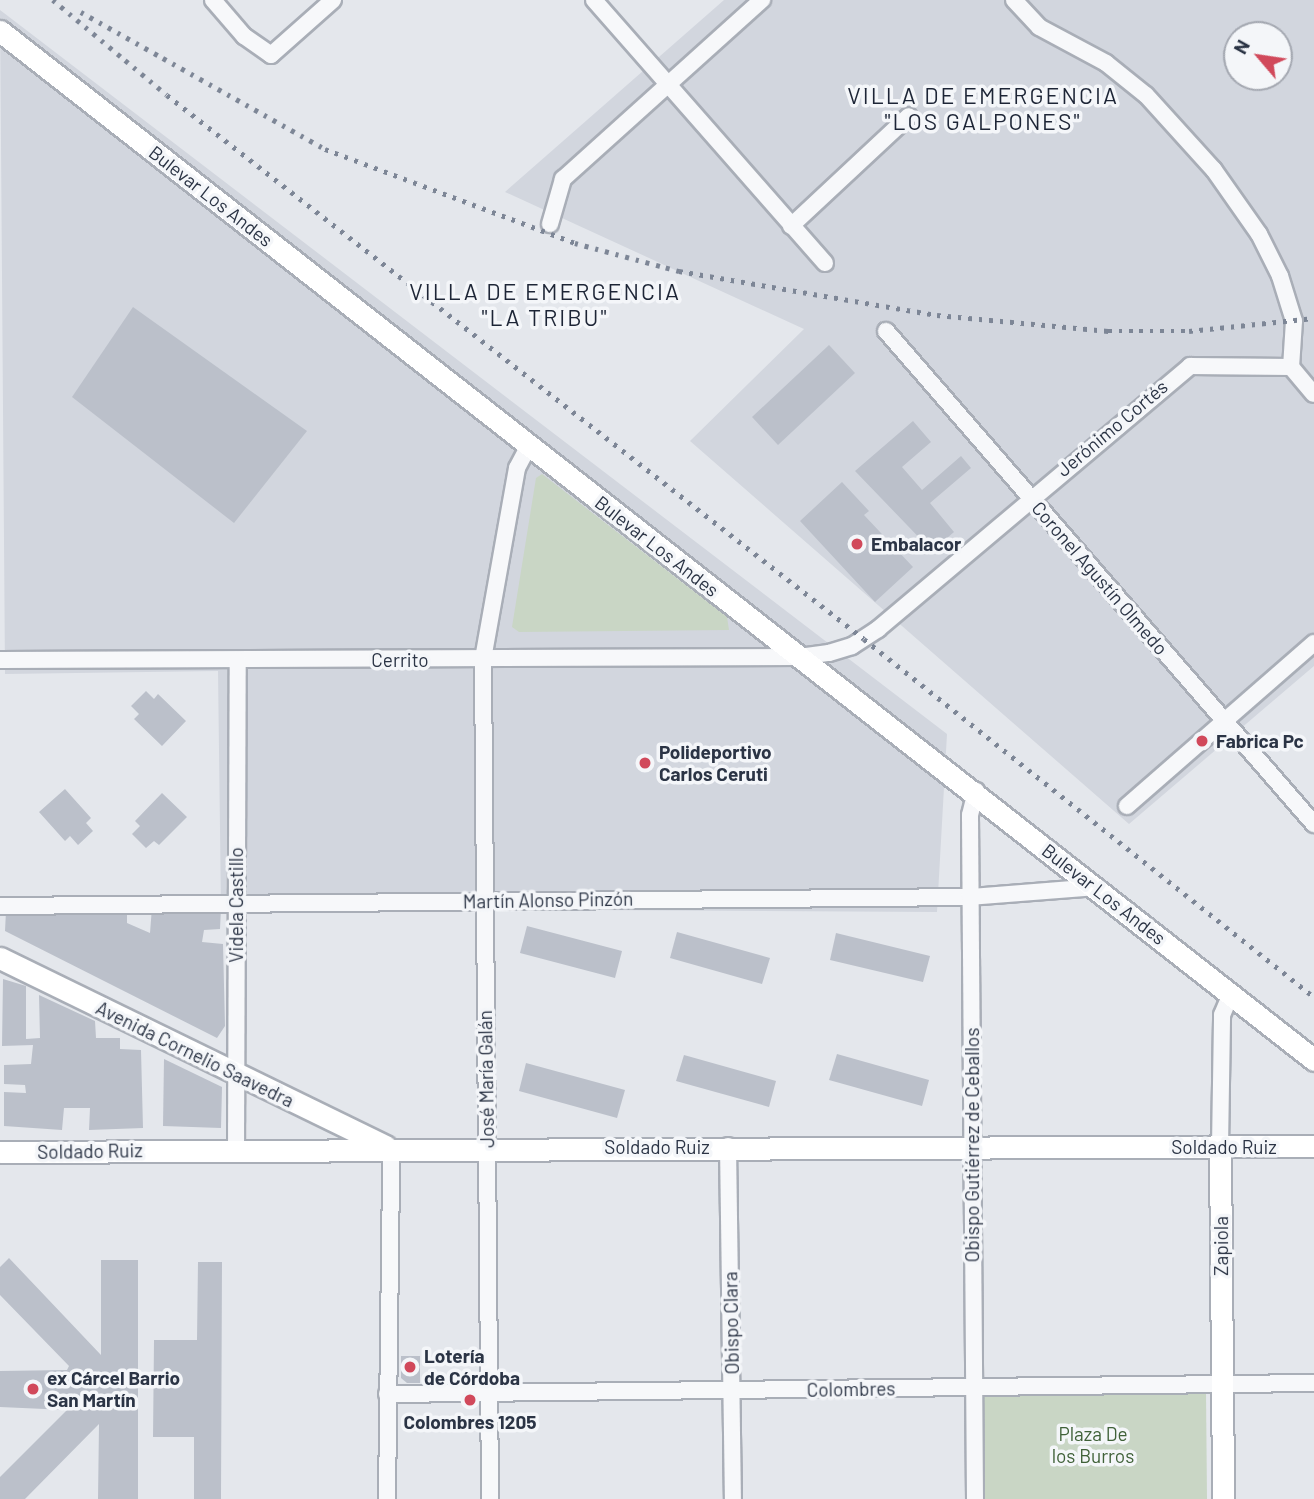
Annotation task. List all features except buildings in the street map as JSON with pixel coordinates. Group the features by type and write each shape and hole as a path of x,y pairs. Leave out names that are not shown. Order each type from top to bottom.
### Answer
{"main road":[{"name":"Bulevar Los Andes","path":"0,31 799,657 976,792 1314,1060"},
{"name":"Avenida Cornelio Saavedra","path":"0,958 238,1076 391,1148"},
{"name":"Soldado Ruiz","path":"0,1152 728,1146 1314,1146"},
{"name":"Zapiola","path":"1220,1147 1223,1499"}],"street":[{"path":"213,0 244,36 271,55 333,0"},
{"path":"594,0 825,263"},
{"path":"550,224 563,179 762,0"},
{"path":"1014,0 1039,27 1106,63 1146,94 1214,170 1259,234 1280,276 1294,321 1291,367 1314,394"},
{"path":"791,226 909,116"},
{"name":"Coronel Agustín Olmedo","path":"886,331 1314,824"},
{"name":"Jerónimo Cortés","path":"799,657 864,639 1189,366 1291,367"},
{"name":"José María Galán","path":"490,1499 482,659 517,468 529,446"},
{"path":"1128,806 1314,643"},
{"name":"Cerrito","path":"0,660 799,657"},
{"name":"Videla Castillo","path":"236,1150 238,661"},
{"name":"Obispo Gutiérrez de Ceballos","path":"975,1499 970,815 976,792"},
{"name":"Martín Alonso Pinzón","path":"0,906 970,897 1096,887"},
{"name":"Zapiola","path":"1220,1147 1222,1015 1231,995"},
{"name":"Obispo Clara","path":"728,1146 733,1499"},
{"path":"387,1499 391,1148"},
{"name":"Colombres","path":"387,1394 490,1390 974,1388 1314,1382"}],"shaded area":[{"path":"724,0 1314,0 1314,666 1129,824 690,441 804,329 505,192"},
{"path":"0,10 947,734 937,912 221,908 218,671 5,674"}],"green space":[{"path":"542,474 727,617 729,630 519,632 512,627 536,478"},
{"name":"Plaza De los Burros","path":"980,1391 1206,1392 1207,1499 982,1499"}],"railway":[{"path":"53,0 167,95 864,639 1314,997"},
{"path":"81,12 325,149 575,243 679,271 937,315 1108,331 1189,331 1314,318"}],"place":[{"name":"Embalacor","path":"857,544"},
{"name":"Fabrica Pc","path":"1202,741"},
{"name":"Polideportivo Carlos Ceruti","path":"645,763"},
{"name":"Lotería de Córdoba","path":"410,1367"},
{"name":"ex Cárcel Barrio San Martín","path":"33,1389"},
{"name":"Colombres 1205","path":"470,1400"}],"district":[{"name":"VILLA DE EMERGENCIA \"LOS GALPONES\"","path":"983,108"},
{"name":"VILLA DE EMERGENCIA \"LA TRIBU\"","path":"545,304"}]}
